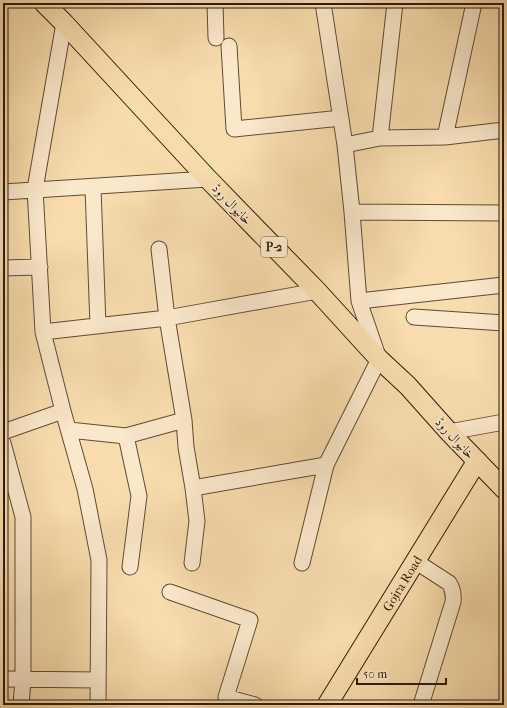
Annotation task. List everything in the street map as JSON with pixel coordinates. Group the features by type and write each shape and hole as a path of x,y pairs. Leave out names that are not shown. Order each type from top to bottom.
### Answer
{"main road":[{"name":"خانیوال روڈ","path":"44,3 208,179 317,291 379,359 408,386 449,432 504,489"},
{"name":"Gojra Road","path":"328,705 477,461"}],"street":[{"path":"216,3 216,38"},
{"path":"302,563 326,465 379,359 359,301 345,145 323,3"},
{"path":"380,138 395,3"},
{"path":"445,137 474,3"},
{"path":"64,23 35,189 43,332 85,489 99,560 98,705"},
{"path":"229,46 234,129 341,118"},
{"path":"345,145 380,138 445,137 504,130"},
{"path":"3,192 208,179"},
{"path":"93,187 98,326"},
{"path":"352,212 504,213"},
{"path":"159,249 166,318 184,420 186,447 197,521 192,563"},
{"path":"3,268 40,266"},
{"path":"359,301 504,285"},
{"path":"43,332 166,318 317,291"},
{"path":"414,317 504,323"},
{"path":"3,432 63,411"},
{"path":"69,430 126,436 184,420"},
{"path":"449,432 504,422"},
{"path":"126,436 139,496 130,567"},
{"path":"3,443 23,517 23,680 21,705"},
{"path":"193,488 326,465"},
{"path":"416,561 449,583 454,595 421,705"},
{"path":"170,592 250,620 226,697 255,705"},
{"path":"3,680 98,680"}]}
